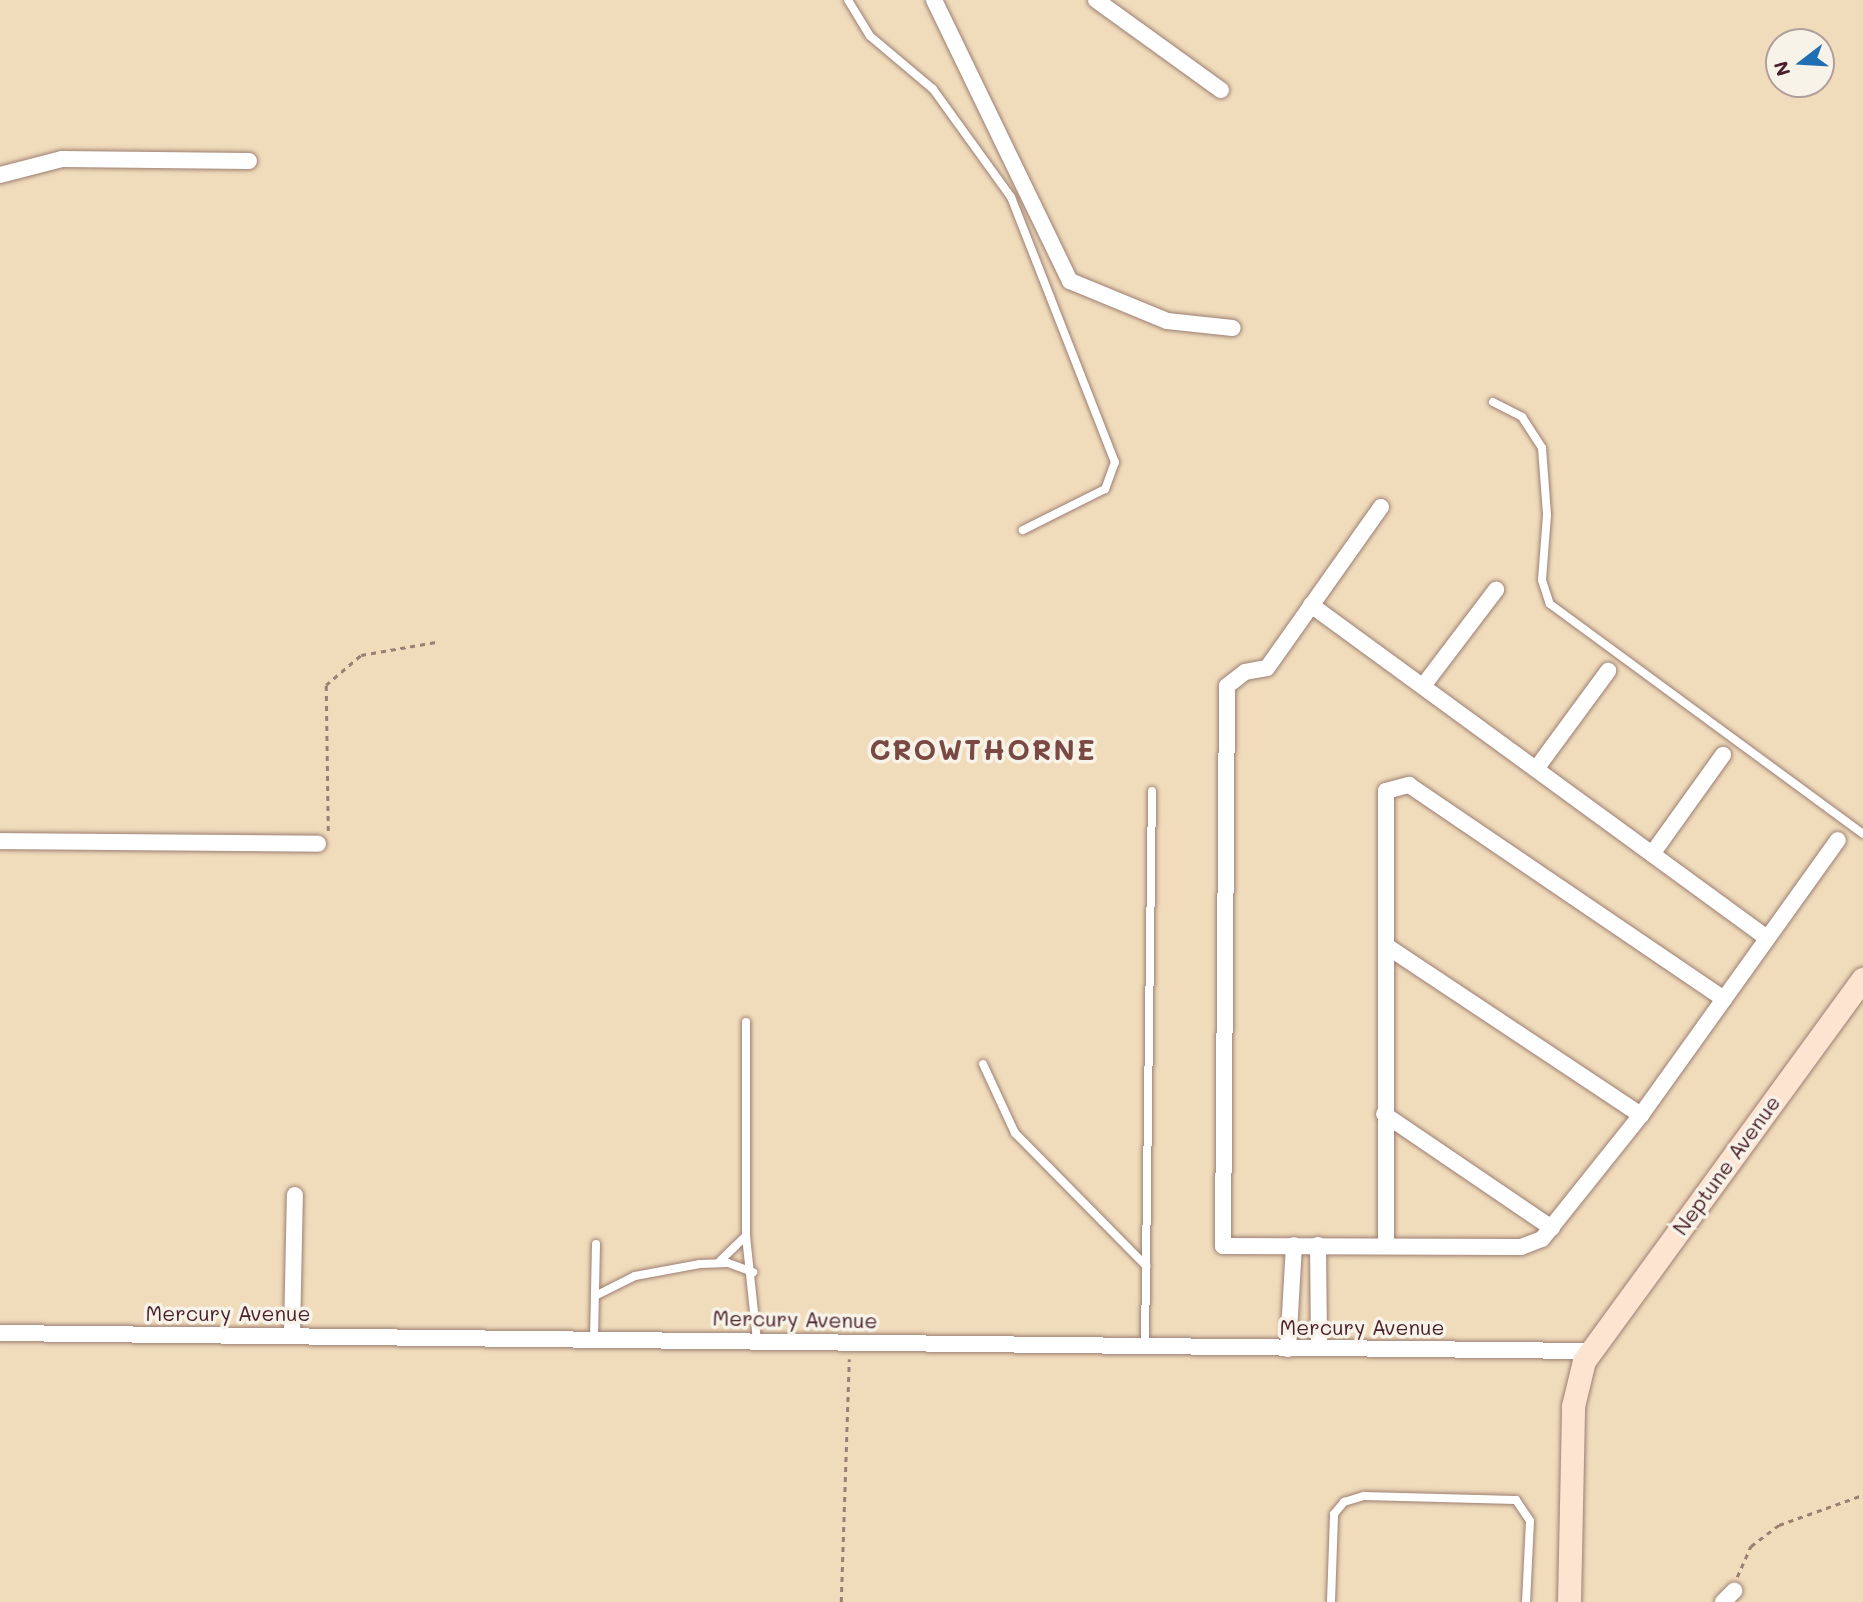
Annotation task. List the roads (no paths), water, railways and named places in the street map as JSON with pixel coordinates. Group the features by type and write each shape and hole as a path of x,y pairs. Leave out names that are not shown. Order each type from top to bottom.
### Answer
{"main road":[{"name":"Neptune Avenue","path":"1566,1543 1573,1406 1590,1351 1863,979"},
{"path":"1558,1602 1566,1543"},
{"path":"1566,1543 1569,1602"}],"street":[{"path":"934,0 1070,281 1167,321 1233,328"},
{"path":"1096,0 1221,90"},
{"path":"0,175 62,159 249,161"},
{"path":"1381,507 1267,668 1245,672 1227,686 1223,1246 1386,1243 1521,1247 1552,1228 1640,1115 1838,840"},
{"path":"1423,686 1496,590"},
{"path":"1311,605 1768,939"},
{"path":"1535,769 1608,671"},
{"path":"1652,854 1723,755"},
{"path":"1386,1243 1386,791 1409,785 1724,999"},
{"path":"0,841 317,844"},
{"path":"1388,947 1640,1115"},
{"path":"1384,1114 1552,1228"},
{"path":"292,1333 295,1195"},
{"path":"1289,1349 1294,1245"},
{"path":"1318,1245 1319,1348"},
{"name":"Mercury Avenue","path":"0,1333 292,1333 1289,1349 1590,1351"}],"lane":[{"path":"848,0 870,36 933,89 1011,197 1115,462 1105,489 1023,530"},
{"path":"1493,402 1522,416 1542,448 1542,588 1550,604 1863,834"},
{"path":"1145,1346 1152,791"},
{"path":"746,1022 746,1236 753,1272 757,1340"},
{"path":"983,1064 1015,1133 1146,1266"},
{"path":"717,1263 746,1236"},
{"path":"594,1339 596,1244"},
{"path":"595,1296 635,1276 717,1263 753,1272"},
{"path":"1290,1328 1319,1328"},
{"path":"1331,1602 1334,1514 1344,1502 1364,1496 1516,1500 1530,1521 1526,1602"}],"district":[{"name":"CROWTHORNE","path":"983,749"}]}
